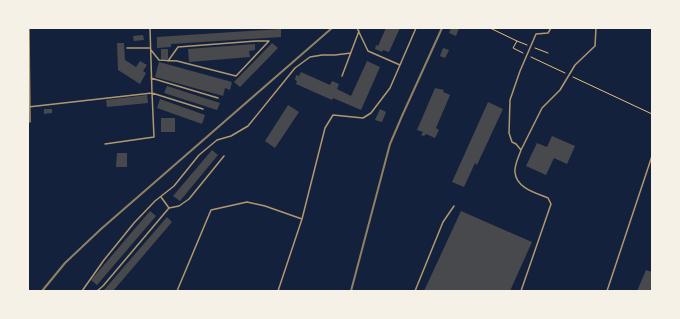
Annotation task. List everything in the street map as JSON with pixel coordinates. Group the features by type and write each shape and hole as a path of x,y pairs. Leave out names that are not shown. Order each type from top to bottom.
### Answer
{"lane":[{"path":"29,28 30,122"},
{"path":"105,144 154,137 150,28"},
{"path":"357,28 368,51 400,65"},
{"path":"278,291 288,256 302,219 325,128 334,115 363,118 371,113 390,88 416,28"},
{"path":"521,150 512,142 509,133 510,100 520,71 536,34 548,33 551,28"},
{"path":"521,291 551,204 548,198 528,190 518,182 515,171 521,150 542,108 560,90 575,65 595,46 596,28"},
{"path":"342,76 359,31"},
{"path":"127,48 150,49 159,60 168,61 177,61 236,76 269,41 178,47 168,61"},
{"path":"82,291 104,260 134,223 174,186 199,155 217,140 231,136 248,126 295,68 310,57 322,54 335,55 351,53"},
{"path":"151,78 218,98"},
{"path":"29,107 152,93 203,109"},
{"path":"97,291 169,208 180,206 189,199 224,156"},
{"path":"607,291 652,156"},
{"path":"161,197 169,208"},
{"path":"176,291 210,210 246,202 265,206 302,219"},
{"path":"415,291 443,222 454,206"}],"building":[{"path":"386,28 400,28 389,52 383,50 382,52 375,49 376,45 378,46"},
{"path":"451,28 459,28 456,36 449,33"},
{"path":"281,29 281,37 171,44 171,47 157,48 157,37"},
{"path":"143,35 144,40 134,41 133,36"},
{"path":"117,43 124,43 125,60 136,67 140,61 147,65 143,71 146,73 140,84 118,70"},
{"path":"272,43 278,48 240,87 234,82"},
{"path":"255,44 255,50 249,51 250,57 189,62 188,49"},
{"path":"443,48 449,50 445,58 440,56"},
{"path":"161,49 168,49 168,59 161,59"},
{"path":"367,61 380,67 361,110 333,98 332,100 296,84 296,75 299,76 301,72 330,85 332,81 339,84 337,89 351,96"},
{"path":"159,62 232,82 230,90 225,88 223,96 155,77"},
{"path":"167,86 220,103 217,110 164,93"},
{"path":"435,88 444,90 443,92 450,95 436,128 439,130 435,138 426,134 424,136 421,135 423,132 417,130"},
{"path":"147,95 148,103 107,107 106,100"},
{"path":"160,99 205,115 202,124 157,108"},
{"path":"488,102 503,109 477,165 475,163 464,187 452,182"},
{"path":"288,105 299,112 275,148 265,141"},
{"path":"44,109 52,109 52,113 44,114"},
{"path":"380,109 386,112 382,122 375,120"},
{"path":"161,118 175,118 175,132 161,132"},
{"path":"552,136 575,146 567,164 554,158 546,175 526,166 537,143 547,147"},
{"path":"212,150 218,155 180,201 173,196"},
{"path":"117,153 127,153 127,167 116,167"},
{"path":"150,211 156,216 97,285 91,280"},
{"path":"461,211 532,242 510,291 424,291"},
{"path":"167,217 172,222 113,291 104,290"},
{"path":"646,270 652,272 652,291 637,291"}],"railway":[{"path":"42,291 65,263 101,229 332,28"},
{"path":"351,291 390,144 442,28"}]}
